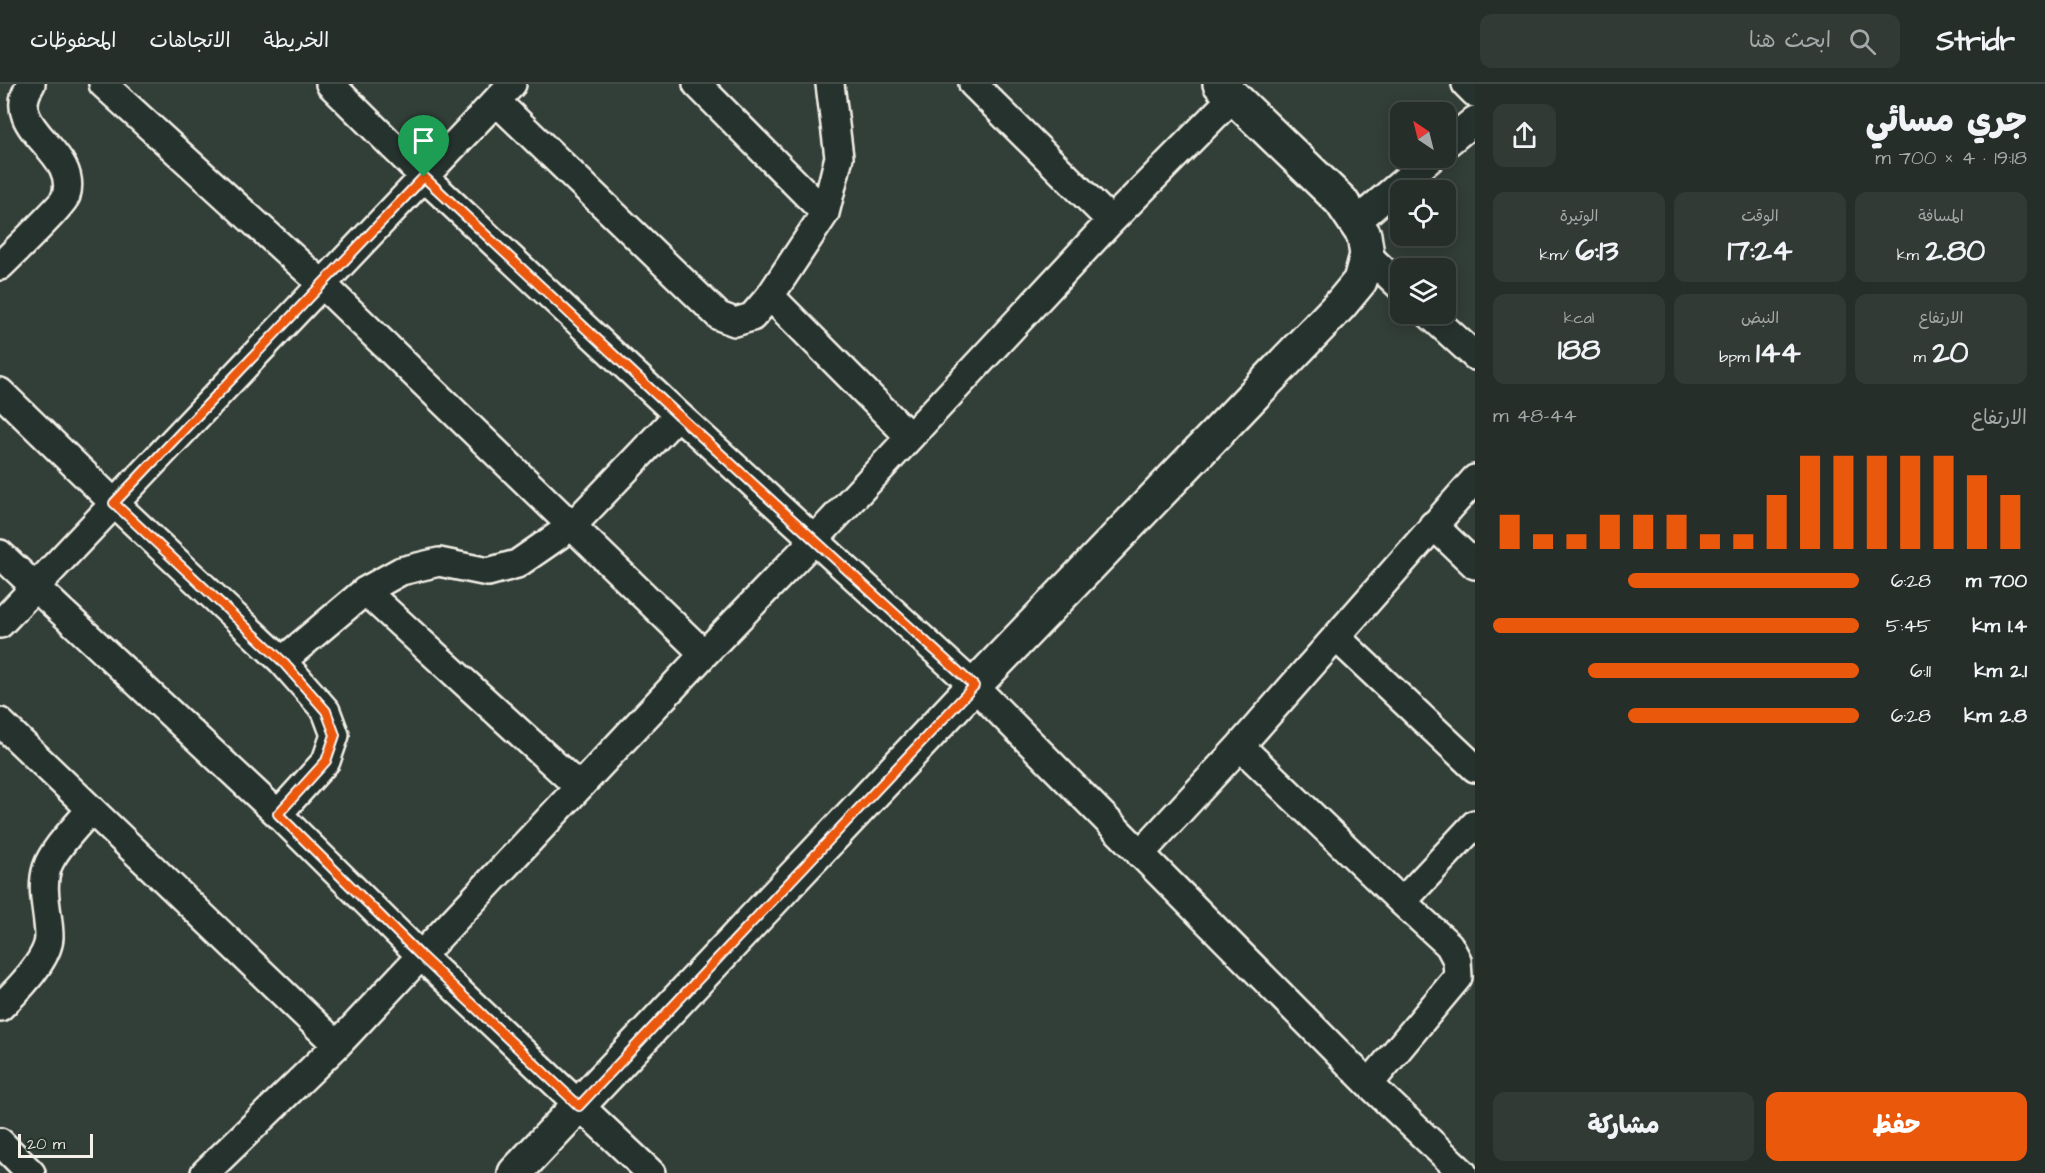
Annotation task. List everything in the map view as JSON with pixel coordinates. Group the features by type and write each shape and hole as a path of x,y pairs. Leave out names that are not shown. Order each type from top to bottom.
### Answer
{"main road":[{"path":"515,1173 974,686 1341,304 1360,280 1367,255 1364,235 1356,222 1341,201 1227,90"}],"street":[{"path":"6,249 65,199 69,181 58,161 22,124 19,106 22,93 31,84"},
{"path":"103,84 323,285 704,654"},
{"path":"330,84 424,177 678,415 974,686 1369,1084 1464,1173"},
{"path":"697,84 825,213"},
{"path":"0,624 504,92 719,316 735,322 752,317 770,296 825,213 838,157 830,84"},
{"path":"1466,84 1475,93"},
{"path":"981,87 1111,221"},
{"path":"205,1173 337,1045 815,539 1111,221 1227,90"},
{"path":"1456,136 1475,120"},
{"path":"1356,222 1419,168"},
{"path":"1367,255 1390,277"},
{"path":"770,296 910,437"},
{"path":"1440,324 1475,356"},
{"path":"0,392 282,661 326,711 335,735 326,761 278,814"},
{"path":"282,661 365,591 401,571 439,562 488,572 518,564 572,526 678,415"},
{"path":"1140,854 1240,746 1475,479"},
{"path":"1433,525 1475,565"},
{"path":"0,554 278,814 420,955 651,1173"},
{"path":"365,591 579,787"},
{"path":"1336,637 1475,768"},
{"path":"0,723 337,1045"},
{"path":"1240,746 1401,902 1449,945 1457,960 1458,977 1369,1084"},
{"path":"4,997 45,954 49,938 45,890 47,868 56,851 91,809"},
{"path":"1401,902 1475,824"},
{"path":"0,1142 31,1173"}],"route":[{"path":"424,177 678,415 974,686 579,1106 420,955 278,814 326,761 335,735 326,711 282,661 114,503 424,177"}]}
